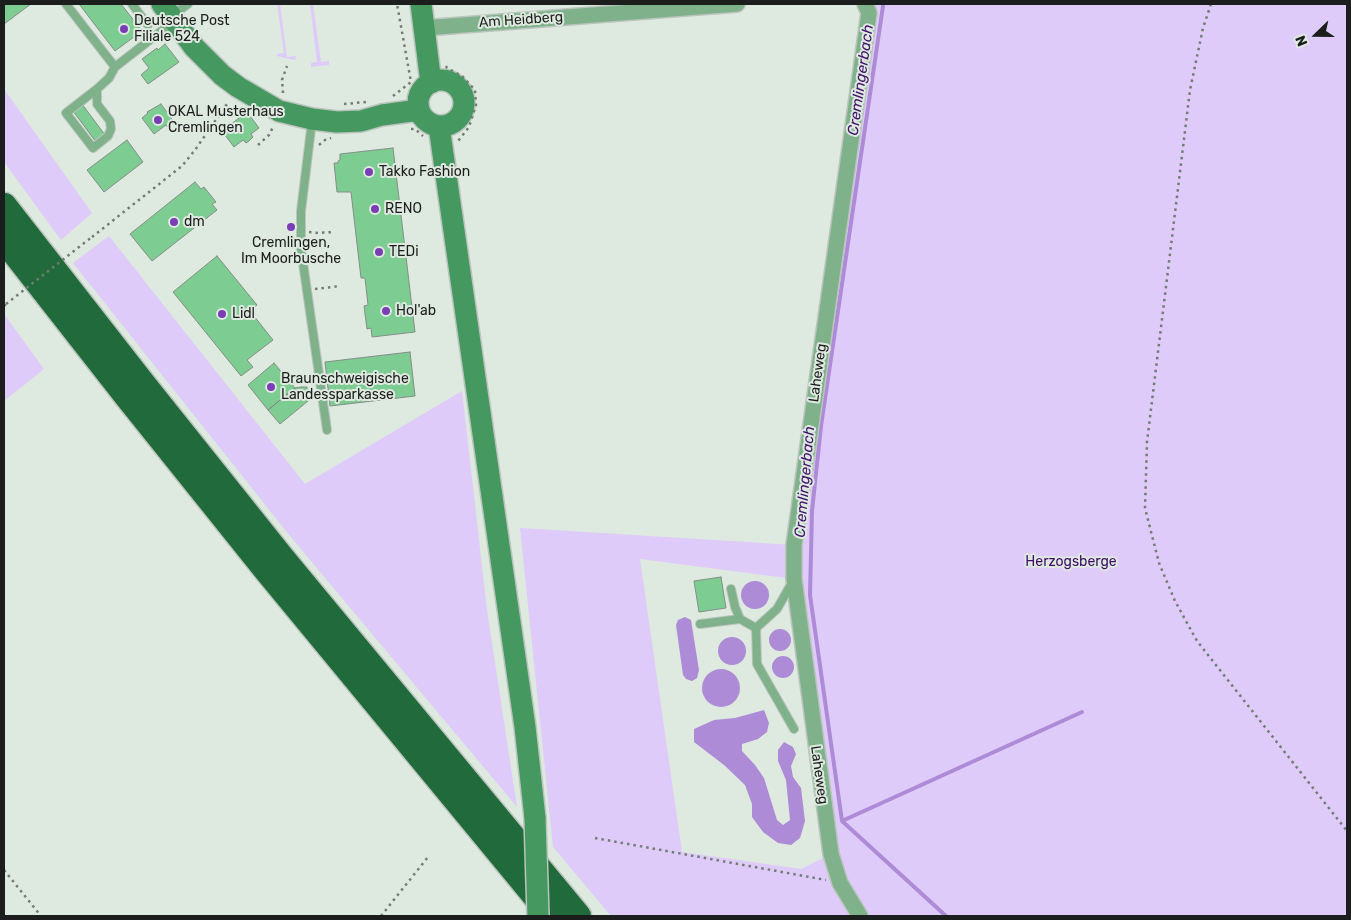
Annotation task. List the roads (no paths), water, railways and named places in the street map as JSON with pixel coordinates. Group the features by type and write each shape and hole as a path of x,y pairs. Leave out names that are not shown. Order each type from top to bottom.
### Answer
{"highway":[{"path":"4,206 274,549 578,916"},
{"path":"4,239 126,396 265,568 552,916"}],"street":[{"path":"421,4 431,82"},
{"name":"Am Heidberg","path":"424,28 737,4"},
{"name":"Laheweg","path":"860,916 840,883 831,854 794,579 794,545 868,13 865,4"},
{"path":"174,11 205,60 238,87 279,111 312,120 347,122 419,110"},
{"path":"436,80 448,81 458,88 463,99 460,116 450,124 439,126 427,121 419,110 418,100 420,94 431,82 436,80"},
{"path":"439,126 525,726 535,818 538,916"}],"lane":[{"path":"66,4 114,67"},
{"path":"132,4 148,25"},
{"path":"97,89 97,104 110,121 112,129 108,136 93,148 66,113 109,78 114,67 174,11"},
{"path":"312,120 300,231 306,290 327,430"},
{"path":"794,579 777,609 756,628 757,664 794,729"},
{"path":"732,588 735,607 740,619"},
{"path":"700,624 740,619 756,628"}],"waterway":[{"name":"Cremlingerbach","path":"883,6 821,426 812,511 810,595 842,821 946,916"},
{"path":"842,821 1082,712"}],"place":[{"name":"Deutsche Post Filiale 524","path":"124,29"},
{"name":"OKAL Musterhaus Cremlingen","path":"158,120"},
{"name":"Takko Fashion","path":"369,172"},
{"name":"RENO","path":"375,209"},
{"name":"dm","path":"174,222"},
{"name":"Cremlingen, Im Moorbusche","path":"291,227"},
{"name":"TEDi","path":"379,252"},
{"name":"Hol'ab","path":"386,311"},
{"name":"Lidl","path":"222,314"},
{"name":"Braunschweigische Landessparkasse","path":"271,387"}],"park label":[{"name":"Herzogsberge","path":"1071,562"}]}
